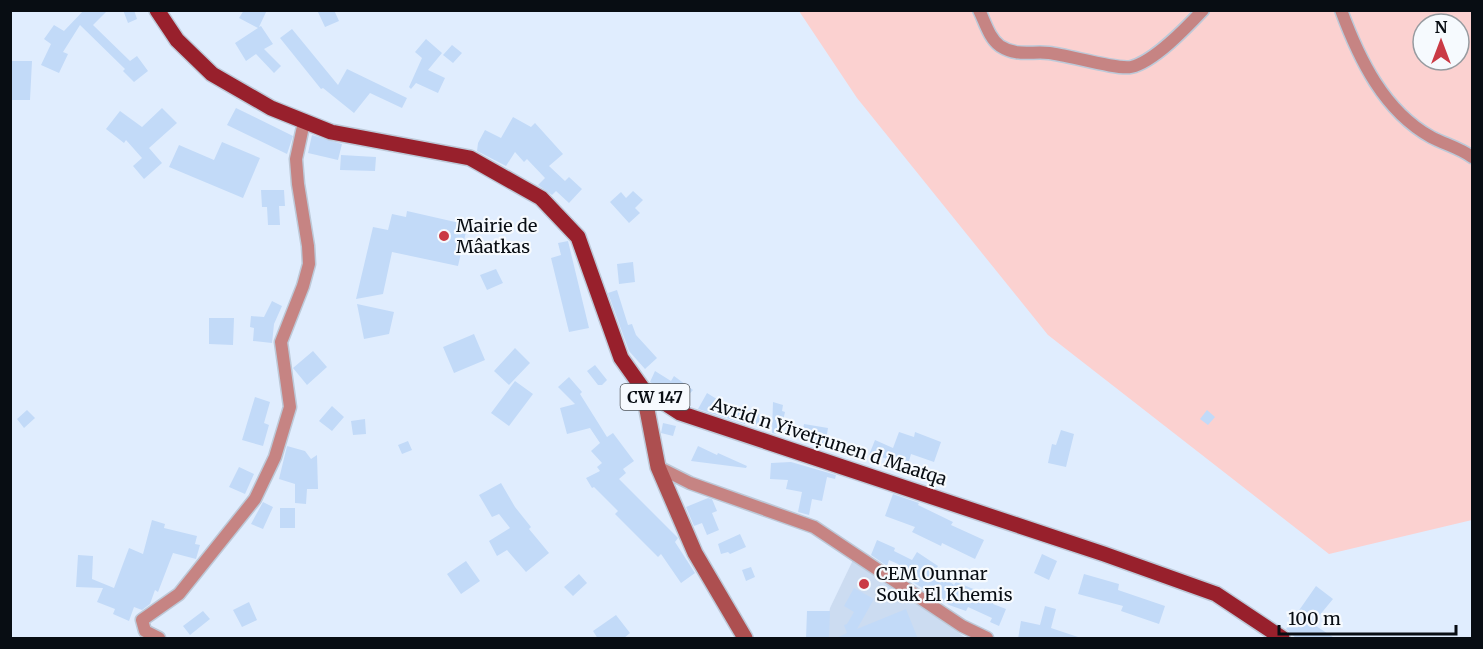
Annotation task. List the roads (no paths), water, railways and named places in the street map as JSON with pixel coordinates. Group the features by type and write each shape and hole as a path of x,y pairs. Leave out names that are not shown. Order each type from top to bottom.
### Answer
{"main road":[{"name":"Avrid n Yivetṛunen d Maatqa","path":"157,10 177,40 212,74 271,108 331,132 470,158 541,198 578,237 621,358 643,389 680,413 1104,554 1216,594 1282,639"}],"street":[{"path":"979,10 996,42 1019,54 1047,52 1129,68 1144,63 1180,34 1203,10"},
{"path":"1341,10 1354,46 1379,88 1401,116 1430,137 1473,157"},
{"path":"159,639 145,631 142,620 179,594 255,499 275,458 290,407 281,342 309,264 296,159 304,122"},
{"path":"643,389 658,467 695,552 745,639"},
{"path":"658,467 690,483 814,527 962,626 987,639"}],"place":[{"name":"Mairie de Mâatkas","path":"444,236"},
{"name":"CEM Ounnar Souk El Khemis","path":"864,584"}]}
